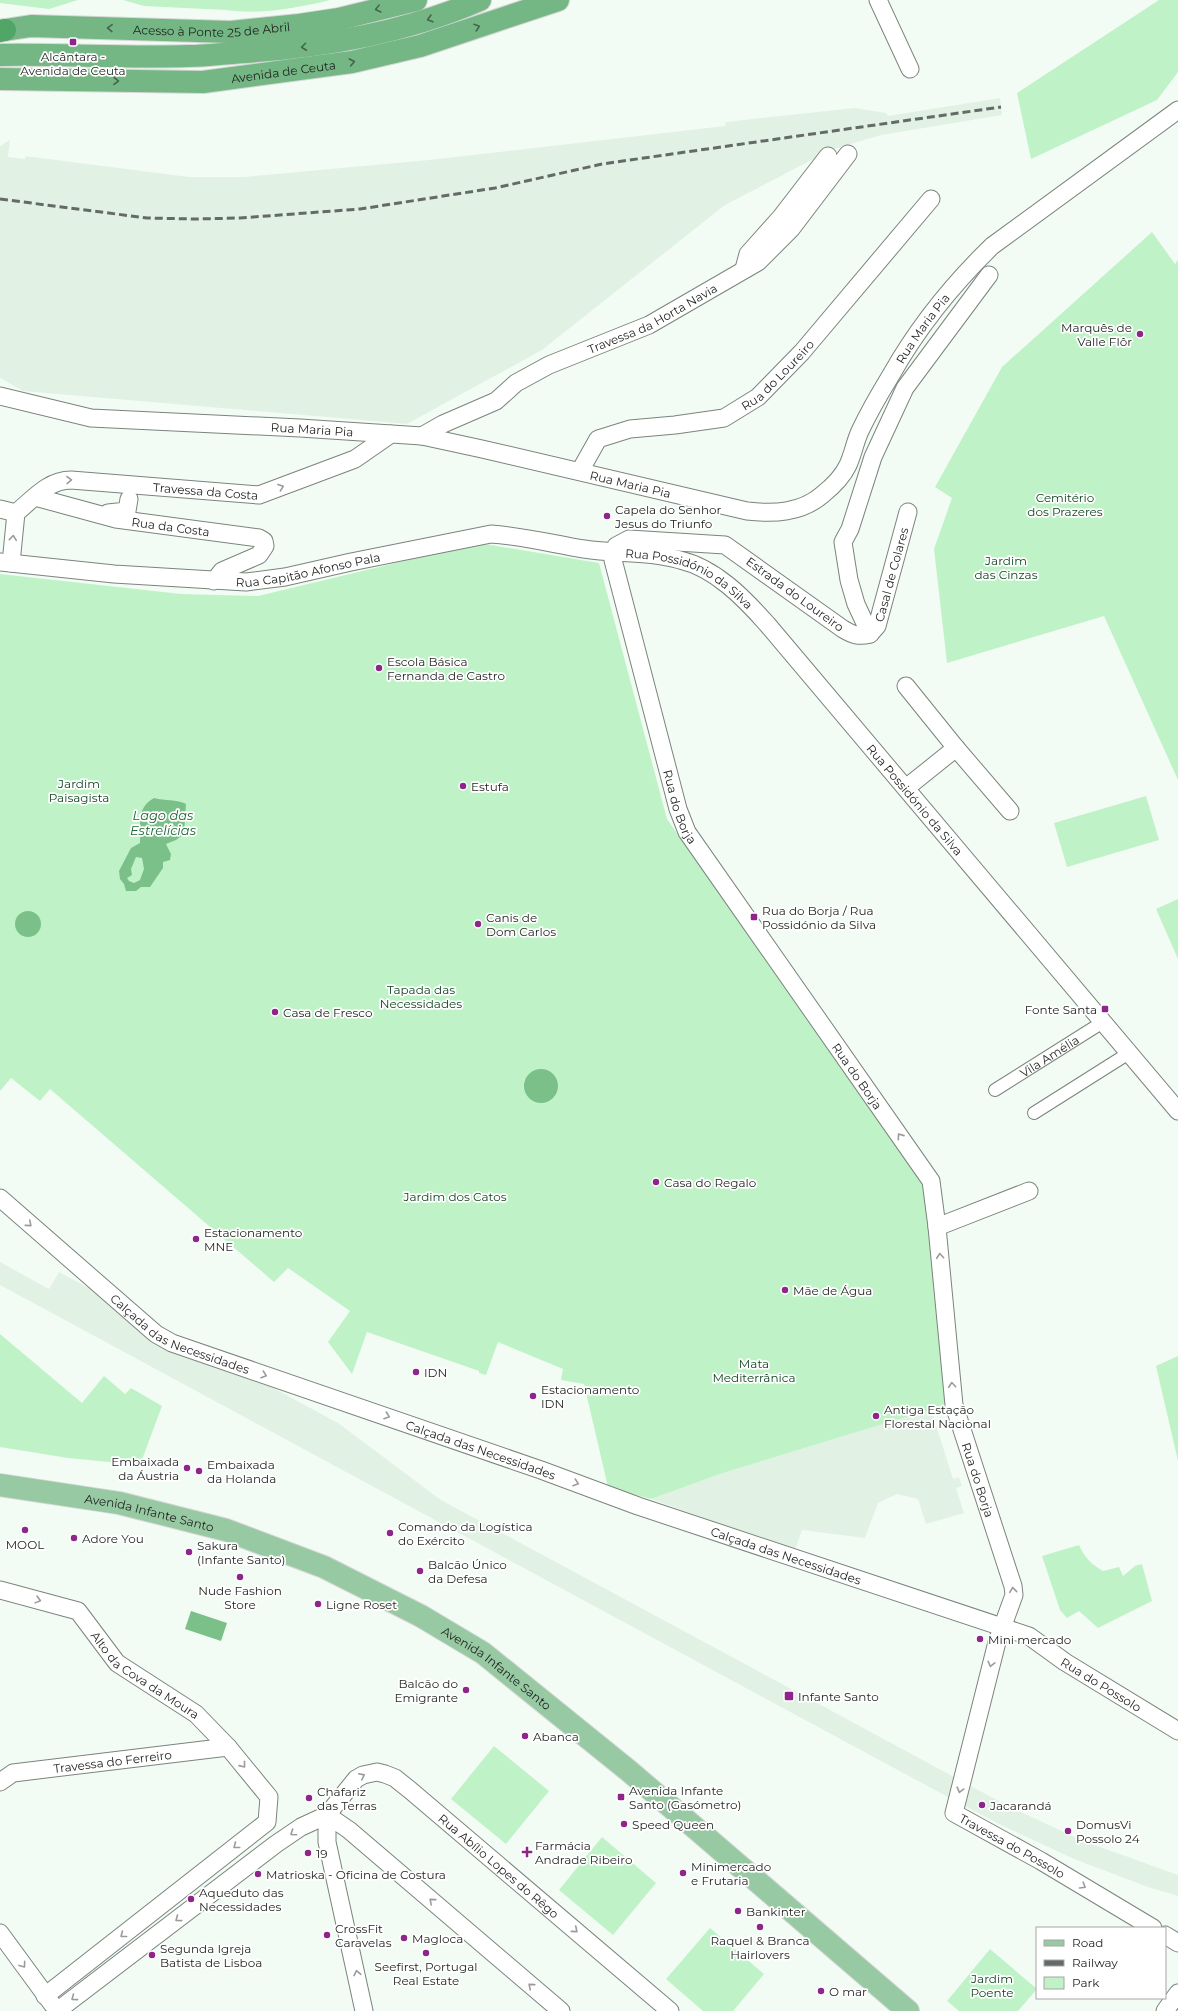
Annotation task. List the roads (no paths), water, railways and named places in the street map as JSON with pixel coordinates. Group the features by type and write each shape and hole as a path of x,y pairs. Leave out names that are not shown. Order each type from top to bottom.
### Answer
{"highway":[{"name":"Acesso à Ponte 25 de Abril","path":"2,26 231,32 339,19 416,0"},
{"name":"Avenida de Ceuta","path":"3,55 188,56 303,48 395,29 448,14 480,0"},
{"name":"Avenida de Ceuta","path":"2,82 203,82 352,62 420,46 558,0"},
{"path":"2,26 2,82"}],"main road":[{"name":"Avenida Infante Santo","path":"0,1486 119,1503 226,1530 324,1567 421,1616 483,1653 618,1762 908,2011"}],"street":[{"path":"878,0 910,69"},
{"name":"Rua Maria Pia","path":"0,396 91,418 422,436 580,471 747,511 779,512 803,508 822,496 843,473 859,433 891,373 933,310 966,270 992,246 1178,110"},
{"name":"Travessa da Horta Navia","path":"422,436 443,424 496,400 516,383 549,365 649,325 758,262 791,229 848,154"},
{"path":"744,269 748,254 781,217 828,156"},
{"name":"Rua do Loureiro","path":"580,471 598,439 630,428 675,425 724,418 758,397 802,352 931,199"},
{"name":"Estrada do Loureiro","path":"613,552 616,546 629,539 725,545 843,629 861,637 870,634 856,604 849,580 843,542 850,529 872,456 905,388 989,275"},
{"name":"Travessa da Costa","path":"35,497 49,486 57,482 71,480 259,495 355,459 391,434"},
{"path":"5,562 8,511 35,497"},
{"name":"Rua da Costa","path":"35,497 116,519 259,538 264,541 265,546 259,555 222,572 214,581"},
{"path":"96,513 127,511 129,499"},
{"name":"Casal de Colares","path":"870,634 877,626 908,512"},
{"name":"Rua Capitão Afonso Pala","path":"5,562 114,574 214,581 259,581 285,577 491,534 507,535 613,552"},
{"name":"Rua Possidónio da Silva","path":"613,552 658,555 681,560 707,571 723,582 767,624 1178,1111"},
{"name":"Rua do Borja","path":"613,552 614,568 678,809 687,832 931,1181 937,1227 954,1405 1013,1586 1014,1595 1003,1627"},
{"path":"906,686 956,748 1010,811"},
{"path":"906,788 956,748"},
{"name":"Vila Amélia","path":"995,1090 1103,1022"},
{"path":"1034,1114 1129,1053"},
{"path":"937,1227 1029,1191"},
{"name":"Calçada das Necessidades","path":"0,1198 156,1334 172,1342 541,1470 638,1506 1003,1627"},
{"name":"Alto da Cova da Moura","path":"0,1590 78,1611 117,1663 196,1714 228,1747 269,1798 267,1822 45,1996"},
{"name":"Rua do Possolo","path":"1003,1627 1029,1636 1065,1662 1178,1731"},
{"name":"Travessa do Possolo","path":"1003,1627 997,1642 954,1813 1041,1861 1151,1927"},
{"name":"Travessa do Ferreiro","path":"0,1782 13,1773 228,1747"},
{"name":"Rua Abílio Lopes do Rêgo","path":"327,1815 356,1779 363,1775 377,1772 395,1778 670,2011"},
{"path":"0,1933 45,1996 58,2011 276,1844 301,1827 327,1815"},
{"path":"327,1815 326,1842 352,1952 364,2011"},
{"path":"327,1815 349,1830 561,2011"},
{"path":"1166,1936 1178,1943"},
{"path":"1165,2011 1178,1993"}],"water":[{"name":"Lago das Estrelícias","path":"154,798 179,801 186,804 184,834 176,840 166,844 171,854 170,860 163,862 163,868 150,887 141,887 136,891 126,891 124,884 120,879 119,871 131,848 140,843 140,823 142,811 148,802","holes":["136,857 142,858 144,869 140,880 134,883 129,881 127,878 132,875 131,869"]},
{"path":"28,911 37,915 41,924 37,933 28,937 19,933 15,924 19,915"},
{"path":"538,1069 544,1069 548,1070 555,1076 558,1086 557,1093 551,1100 544,1103 538,1103 534,1102 527,1096 524,1089 524,1083 525,1079 531,1072"},
{"path":"191,1611 227,1623 221,1641 185,1629"}],"railway":[{"path":"0,199 147,218 240,218 360,209 495,188 602,164 1001,107"}],"place":[{"name":"Alcântara - Avenida de Ceuta","path":"73,42"},
{"name":"Marquês de Valle Flôr","path":"1140,334"},
{"name":"Capela do Senhor Jesus do Triunfo","path":"607,516"},
{"name":"Escola Básica Fernanda de Castro","path":"379,668"},
{"name":"Estufa","path":"463,786"},
{"name":"Rua do Borja / Rua Possidónio da Silva","path":"754,917"},
{"name":"Canis de Dom Carlos","path":"478,924"},
{"name":"Fonte Santa","path":"1105,1009"},
{"name":"Casa de Fresco","path":"275,1012"},
{"name":"Casa do Regalo","path":"656,1182"},
{"name":"Estacionamento MNE","path":"196,1239"},
{"name":"Mãe de Água","path":"785,1290"},
{"name":"IDN","path":"416,1372"},
{"name":"Estacionamento IDN","path":"533,1396"},
{"name":"Antiga Estação Florestal Nacional","path":"876,1416"},
{"name":"Embaixada da Áustria","path":"187,1468"},
{"name":"Embaixada da Holanda","path":"199,1471"},
{"name":"MOOL","path":"25,1530"},
{"name":"Comando da Logística do Exército","path":"390,1533"},
{"name":"Adore You","path":"74,1538"},
{"name":"Sakura (Infante Santo)","path":"189,1552"},
{"name":"Balcão Único da Defesa","path":"420,1571"},
{"name":"Nude Fashion Store","path":"240,1577"},
{"name":"Ligne Roset","path":"318,1604"},
{"name":"Mini mercado","path":"980,1639"},
{"name":"Balcão do Emigrante","path":"466,1690"},
{"name":"Infante Santo","path":"789,1696"},
{"name":"Abanca","path":"525,1736"},
{"name":"Avenida Infante Santo (Gasómetro)","path":"621,1797"},
{"name":"Chafariz das Terras","path":"309,1798"},
{"name":"Jacarandá","path":"982,1805"},
{"name":"Speed Queen","path":"624,1824"},
{"name":"DomusVi Possolo 24","path":"1068,1831"},
{"name":"Farmácia Andrade Ribeiro","path":"527,1852"},
{"name":"19","path":"308,1853"},
{"name":"Minimercado e Frutaria","path":"683,1873"},
{"name":"Matrioska - Oficina de Costura","path":"258,1874"},
{"name":"Aqueduto das Necessidades","path":"191,1899"},
{"name":"Bankinter","path":"738,1911"},
{"name":"Raquel & Branca Hairlovers","path":"760,1927"},
{"name":"CrossFit Caravelas","path":"327,1935"},
{"name":"Magloca","path":"404,1938"},
{"name":"Seefirst, Portugal Real Estate","path":"426,1953"},
{"name":"Segunda Igreja Batista de Lisboa","path":"152,1955"},
{"name":"O mar","path":"821,1991"}],"park label":[{"name":"Cemitério dos Prazeres","path":"1065,504"},
{"name":"Jardim das Cinzas","path":"1006,567"},
{"name":"Jardim Paisagista","path":"79,790"},
{"name":"Tapada das Necessidades","path":"421,996"},
{"name":"Jardim dos Catos","path":"455,1196"},
{"name":"Mata Mediterrânica","path":"754,1370"},
{"name":"Jardim Poente","path":"992,1985"}]}
